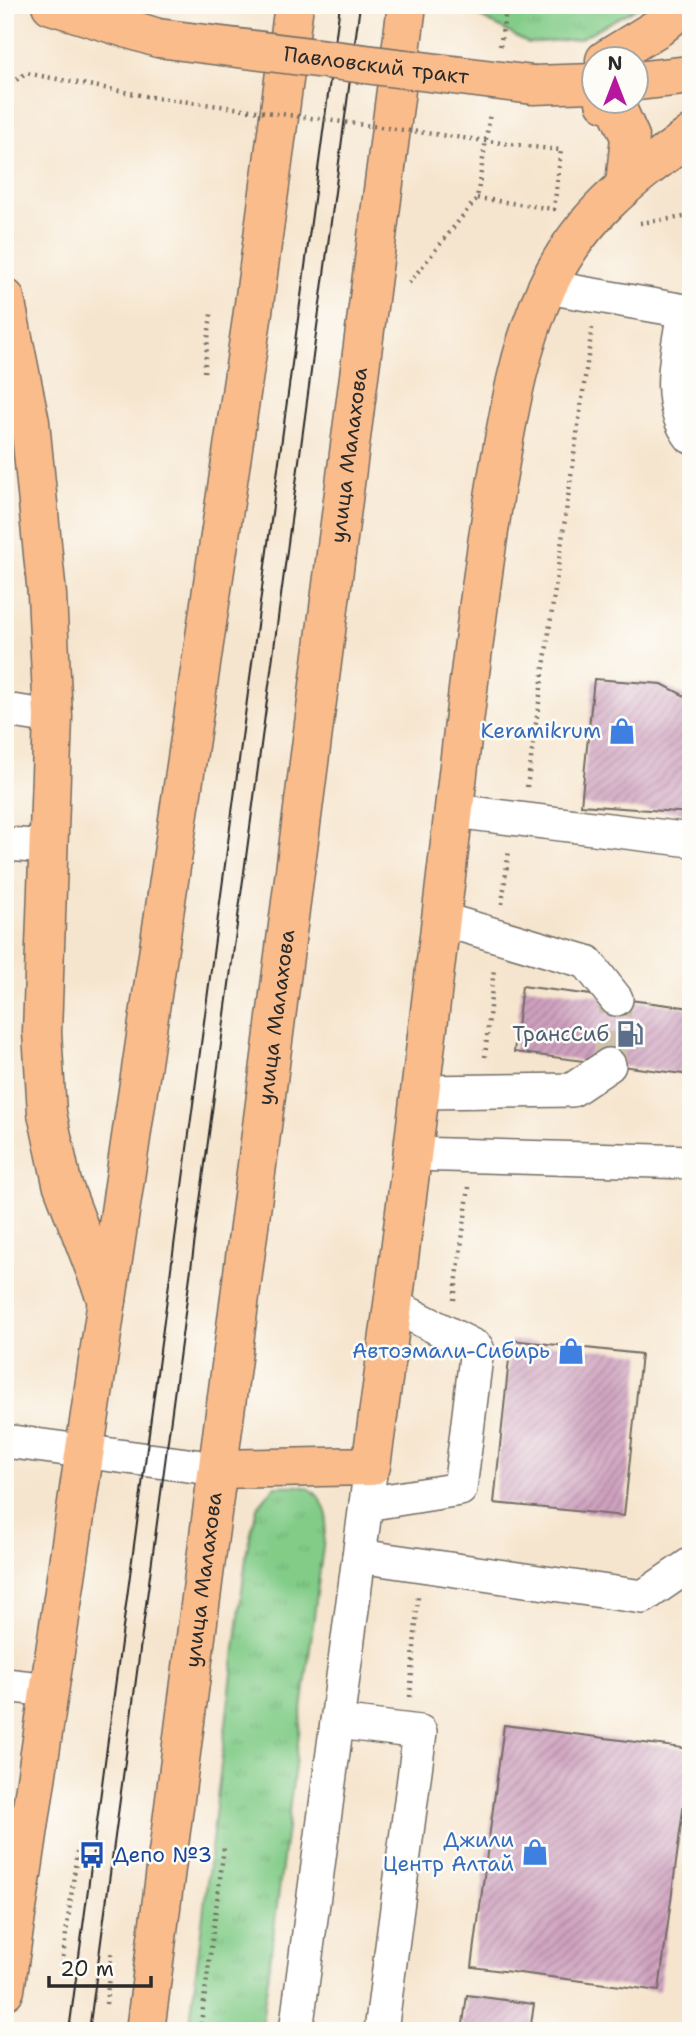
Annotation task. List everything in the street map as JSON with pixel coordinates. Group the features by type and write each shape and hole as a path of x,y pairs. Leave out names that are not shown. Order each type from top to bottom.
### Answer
{"main road":[{"path":"51,5 108,16"},
{"path":"5,1990 13,1889 50,1690 108,1304 250,333 294,5"},
{"name":"улица Малахова","path":"145,2031 407,5"},
{"path":"628,46 659,27 685,5"},
{"name":"Павловский тракт","path":"108,16 158,38 576,83"},
{"path":"650,80 691,75"},
{"path":"621,116 630,137 625,184"},
{"path":"218,1469 371,1466 421,1092 480,583 505,432 522,352 547,287 569,245 591,216 625,184 691,135"},
{"path":"5,298 30,422 47,595 53,717 42,1032 47,1113 61,1183 108,1304"}],"street":[{"path":"547,287 687,312 673,387 683,427 691,437"},
{"path":"5,710 53,717"},
{"path":"454,811 691,840"},
{"path":"5,844 49,847"},
{"path":"442,919 587,962 616,999"},
{"path":"421,1092 572,1090 609,1065"},
{"path":"413,1154 691,1162"},
{"path":"366,1504 460,1489 477,1348 394,1306"},
{"path":"5,1441 84,1454 218,1469"},
{"path":"296,2031 371,1466"},
{"path":"359,1556 643,1597 691,1564"},
{"path":"5,1685 50,1690"},
{"path":"337,1722 420,1732 381,2031"}],"path":[{"path":"5,88 26,74 151,97 561,150 554,209 477,198 404,288"},
{"path":"635,224 691,216"},
{"path":"204,375 211,314"},
{"path":"200,2031 224,1848"},
{"path":"61,1964 77,1853"},
{"path":"106,2004 112,1949"}],"green space":[{"path":"459,5 642,5 579,39 528,43"},
{"path":"275,1486 309,1488 319,1497 327,1515 261,2031 189,2031 247,1549 257,1508"}],"building":[{"path":"594,679 662,684 691,699 691,813 581,805"},
{"path":"522,986 691,1008 691,1075 514,1052"},
{"path":"511,1340 641,1354 624,1516 494,1503"},
{"path":"504,1725 691,1749 659,1991 472,1967"},
{"path":"467,1995 534,2004 530,2031 462,2031"}],"tunnel":[{"path":"609,1065 616,999"}],"tram line":[{"path":"69,2031 340,5"},
{"path":"89,2031 360,5"}],"place":[{"name":"Keramikrum","path":"622,731"},
{"name":"ТрансСиб","path":"630,1034"},
{"name":"Автоэмали-Сибирь","path":"571,1351"},
{"name":"Джили Центр Алтай","path":"535,1852"},
{"name":"Депо №3","path":"92,1855"}]}
